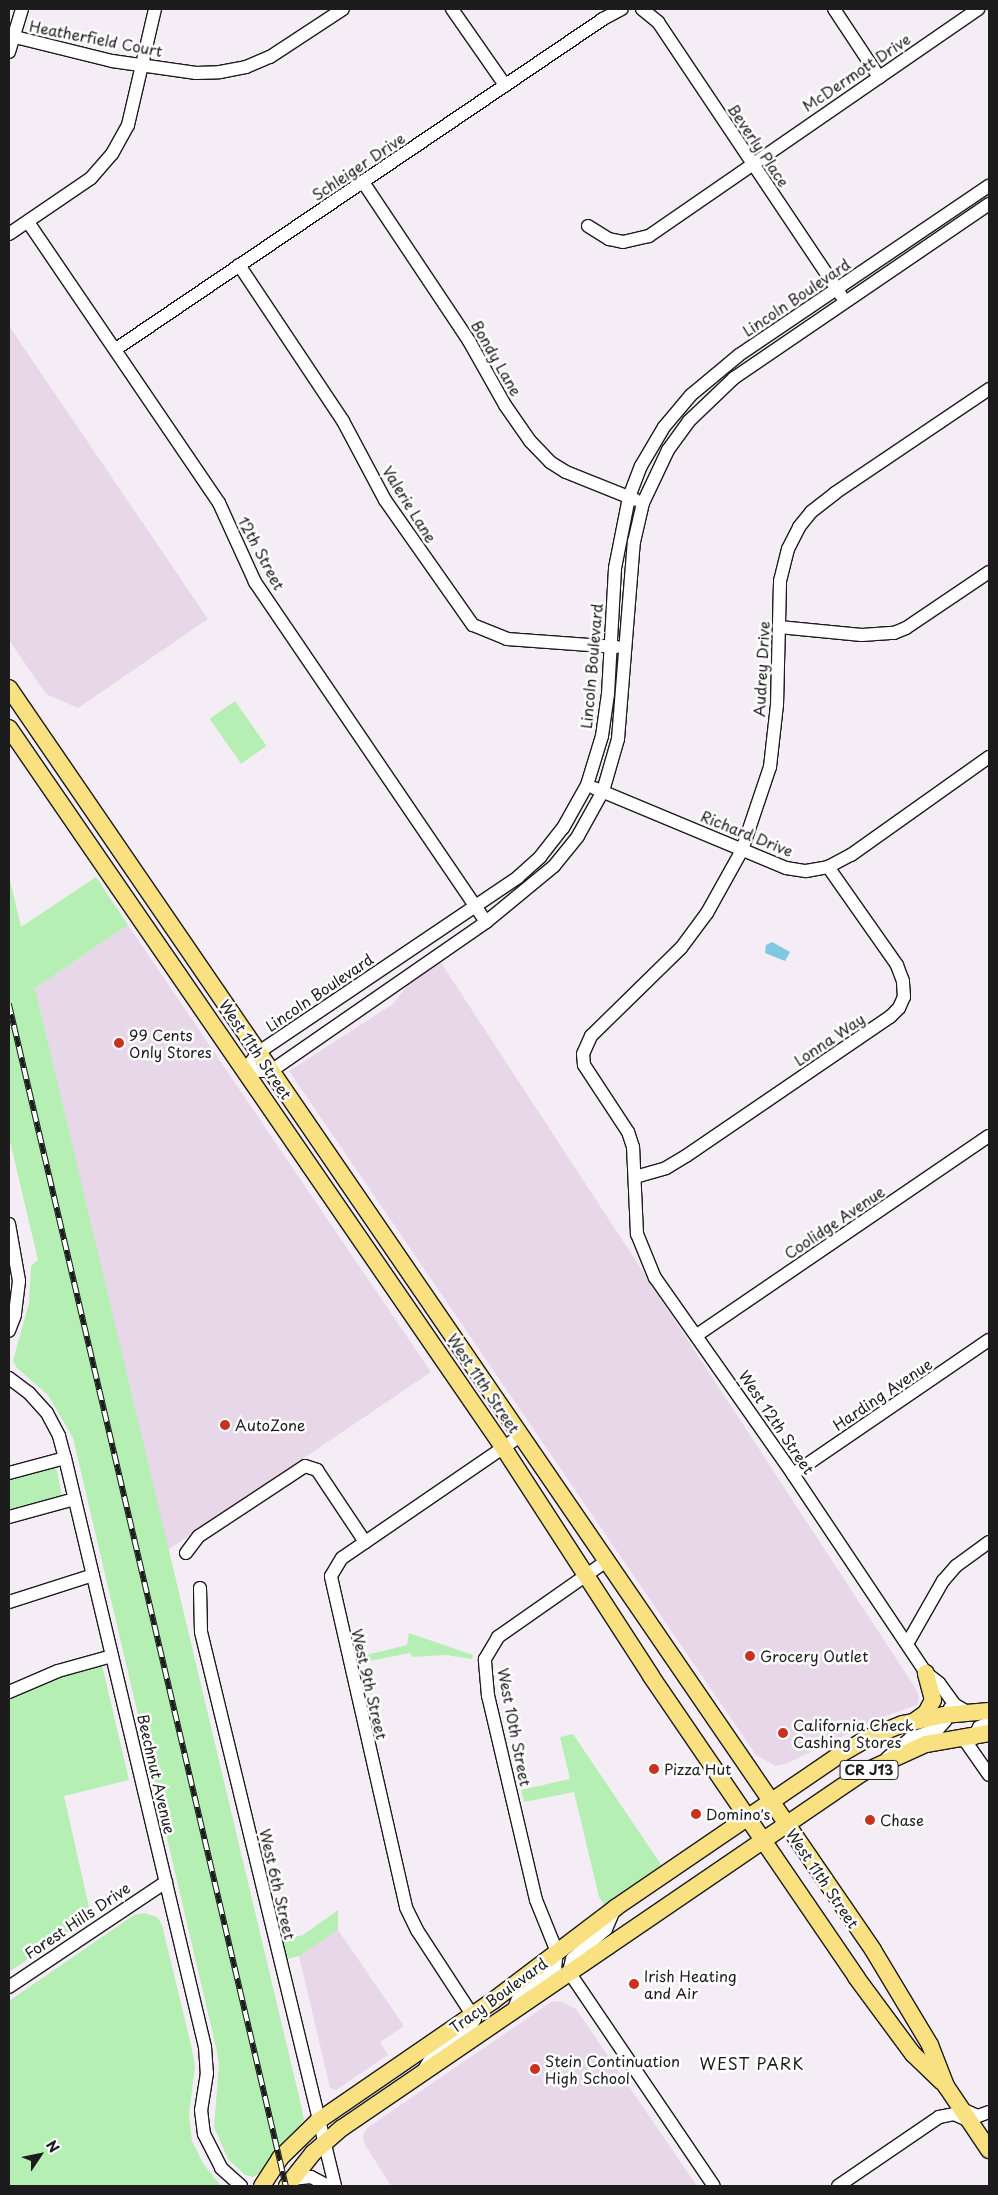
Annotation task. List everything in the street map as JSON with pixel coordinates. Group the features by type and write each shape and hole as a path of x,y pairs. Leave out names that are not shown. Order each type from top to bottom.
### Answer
{"main road":[{"name":"West 11th Street","path":"9,688 880,1963 930,2045 946,2086"},
{"name":"West 11th Street","path":"9,728 503,1447 587,1574 617,1624 875,2004 913,2054 946,2086 989,2150"},
{"path":"916,1720 926,1713 933,1700 926,1673"},
{"name":"CR J13","path":"771,1801 855,1744 949,1707 969,1713 989,1711"},
{"name":"CR J13","path":"763,1841 883,1761 926,1744 955,1737 979,1739"},
{"name":"Tracy Boulevard","path":"262,2186 280,2158 318,2121 474,2014 615,1908 771,1801"},
{"name":"Tracy Boulevard","path":"290,2182 324,2143 569,1972 763,1841"}],"street":[{"path":"9,52 15,38 22,9"},
{"path":"9,234 91,178 112,154 128,125 144,65 154,9"},
{"name":"Heatherfield Court","path":"15,38 76,53 144,65 220,72 246,67 304,36 344,9"},
{"path":"452,9 505,85"},
{"name":"Beverly Place","path":"642,9 658,22 846,303"},
{"path":"834,9 879,77"},
{"name":"McDermott Drive","path":"588,226 609,240 622,242 649,236 752,163 978,9"},
{"name":"Schleiger Drive","path":"116,348 505,85 620,10"},
{"name":"Bondy Lane","path":"363,182 469,341 505,405 530,441 550,462 566,472 644,503"},
{"name":"Lincoln Boulevard","path":"244,1071 259,1052 475,907 540,857 563,828 587,785 602,736 615,568 629,497 641,466 664,427 691,395 739,355 989,186"},
{"path":"244,1071 271,1071 486,922 554,866 578,836 602,791 618,739 634,542 644,503 668,450 710,398 734,378 989,204"},
{"name":"12th Street","path":"28,222 116,348 219,503 256,582 486,922"},
{"name":"Valerie Lane","path":"239,265 343,421 385,500 462,613 473,625 507,639 626,648"},
{"name":"Audrey Drive","path":"635,1177 628,1132 584,1065 583,1054 591,1036 681,948 711,905 742,850 770,767 780,581 788,549 811,512 989,389"},
{"path":"779,627 862,635 894,633 906,628 989,572"},
{"name":"Richard Drive","path":"587,785 786,868 806,871 828,867 851,855 989,758"},
{"name":"Lonna Way","path":"635,1177 666,1168 686,1156 890,1017 899,1008 904,997 903,981 897,965 828,867"},
{"name":"Coolidge Avenue","path":"697,1334 989,1136"},
{"name":"West 12th Street","path":"635,1177 637,1234 644,1258 655,1278 697,1334 926,1673 940,1683 949,1707"},
{"path":"9,1224 19,1281 15,1315 9,1331"},
{"name":"Harding Avenue","path":"793,1474 989,1340"},
{"name":"Beechnut Avenue","path":"9,1378 29,1393 47,1413 58,1436 65,1458 206,2047 206,2073 201,2110 204,2134 221,2168 241,2186"},
{"name":"West 9th Street","path":"474,2014 417,1930 406,1907 331,1588 335,1566 365,1542 520,1436"},
{"path":"9,1473 65,1458"},
{"path":"186,1553 199,1536 305,1466 317,1470 365,1542"},
{"path":"9,1517 75,1499"},
{"path":"907,1644 943,1581 956,1566 989,1542"},
{"name":"West 10th Street","path":"557,1952 536,1900 488,1696 485,1659 498,1637 605,1562"},
{"path":"9,1602 93,1576"},
{"name":"West 6th Street","path":"200,1588 202,1632 335,2186"},
{"path":"9,1692 51,1674 112,1656"},
{"path":"883,1761 910,1739 938,1729 949,1707"},
{"path":"989,1723 979,1739 989,1775"},
{"name":"Forest Hills Drive","path":"9,1986 151,1889 166,1882"},
{"path":"615,1908 606,1930 572,1959 569,1972 714,2186"},
{"path":"513,2011 519,1996 555,1968 557,1952"},
{"path":"421,2074 435,2052 473,2025 474,2014"},
{"path":"838,2186 939,2117 954,2114 978,2116 989,2112"},
{"path":"290,2182 311,2177 328,2186"}],"shaded area":[{"path":"9,326 208,619 78,708 46,694 9,640"},
{"path":"128,925 431,1372 168,1550 35,988"},
{"path":"434,952 916,1689 919,1698 917,1705 880,1718 788,1763 776,1766 756,1755 289,1071 393,1004"},
{"path":"338,1930 404,2026 380,2042 388,2055 336,2090 330,2088 299,1956"},
{"name":"Stein Continuation High School","path":"560,2001 576,2009 697,2186 391,2186 364,2143 363,2135 367,2128 551,2002"}],"green space":[{"path":"235,701 267,746 241,764 210,719"},
{"path":"9,876 21,927 96,877 128,925 35,988 302,2109 304,2120 260,2173 253,2177 245,2175 228,2159 214,2127 219,2064 216,2047 73,1438 48,1395 17,1368 13,1361 29,1303 31,1266 38,1260 9,1137"},
{"path":"56,1466 62,1496 9,1509 9,1478"},
{"path":"409,1633 473,1655 472,1659 445,1655 413,1657 410,1653 360,1663 358,1657 407,1645"},
{"path":"102,1665 129,1780 64,1796 91,1916 9,1972 9,1698 60,1676"},
{"path":"573,1734 662,1866 605,1906 599,1897 574,1792 524,1802 521,1790 570,1779 560,1737"},
{"path":"338,1910 338,1930 299,1956 287,1959 282,1940 303,1935"},
{"path":"144,1913 157,1917 162,1925 192,2049 195,2067 189,2114 192,2141 204,2165 221,2186 9,2186 9,2001 134,1915"}],"water":[{"path":"772,942 790,952 785,961 765,953 766,945"}],"railway":[{"path":"9,1004 286,2186"}],"place":[{"name":"99 Cents Only Stores","path":"119,1043"},
{"name":"AutoZone","path":"225,1425"},
{"name":"Grocery Outlet","path":"750,1656"},
{"name":"California Check Cashing Stores","path":"783,1733"},
{"name":"Pizza Hut","path":"654,1769"},
{"name":"Domino's","path":"696,1814"},
{"name":"Chase","path":"870,1820"},
{"name":"Irish Heating and Air","path":"634,1984"},
{"name":"Stein Continuation High School","path":"535,2069"}],"district":[{"name":"WEST PARK","path":"752,2063"}]}
